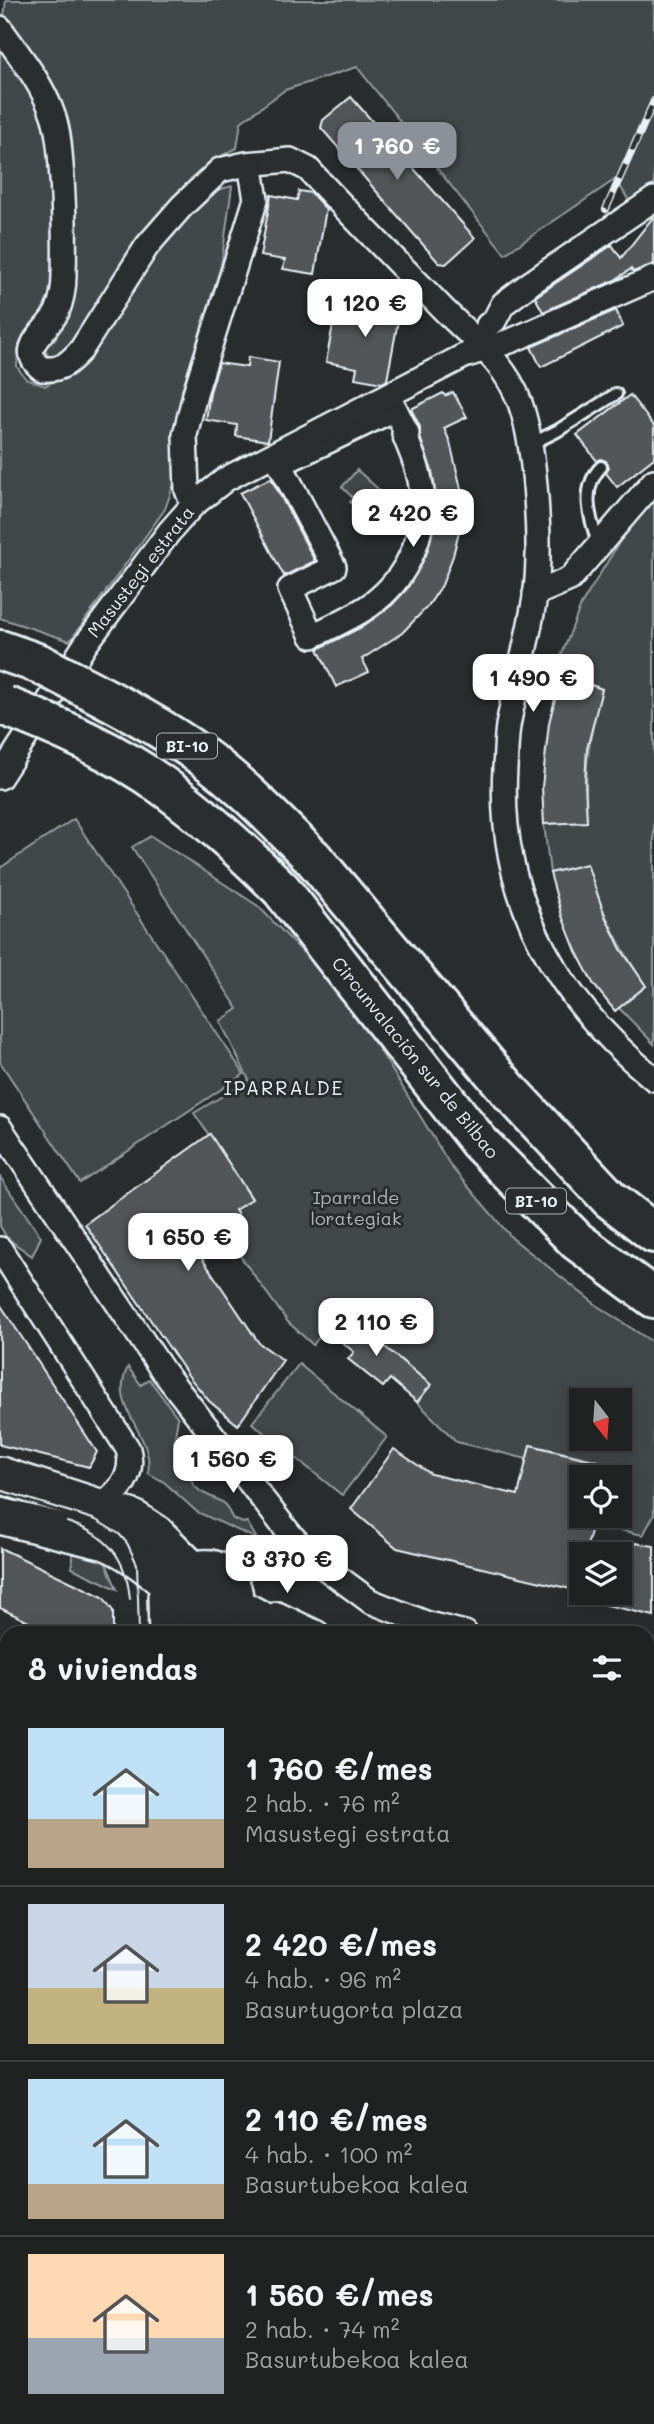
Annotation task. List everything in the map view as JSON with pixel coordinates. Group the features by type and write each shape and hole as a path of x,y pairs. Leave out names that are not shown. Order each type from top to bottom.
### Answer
{"highway":[{"name":"BI-10","path":"0,650 40,664 144,718 204,758 258,805 313,858 511,1093 610,1199 654,1233"},
{"name":"Circunvalación sur de Bilbao","path":"2,706 69,734 162,785 239,847 281,890 479,1142 577,1241 654,1298"}],"main road":[{"path":"0,1475 133,1518 156,1533 197,1597"},
{"path":"0,1516 106,1542 134,1556 197,1597 270,1626"}],"street":[{"path":"0,28 43,92 59,138 65,236 64,283 55,315 31,350 32,358 42,369 58,369 69,364 81,350 146,246 182,206 220,170 290,160 308,169 457,323 486,336 520,403 533,473 537,546 535,594 508,729 504,783 505,831 516,882 534,933 568,990 620,1050 654,1079"},
{"path":"192,505 187,490 185,435 196,390 256,199 250,164"},
{"path":"486,336 503,304 654,199"},
{"name":"Masustegi estrata","path":"0,778 85,645 192,505 238,472 464,356 486,336 513,340 654,278"},
{"path":"395,409 398,415 407,433 404,434 417,466 423,499 422,527 414,549 404,570 389,589 369,606 312,636 290,589 334,567 280,464 395,409"},
{"path":"535,594 570,579 654,481"},
{"path":"0,1128 163,1371 289,1533 313,1559 370,1601 436,1626"},
{"path":"0,1249 128,1449 131,1461 124,1484 100,1506"},
{"path":"163,1626 197,1597 260,1606 302,1626"}],"lane":[{"path":"529,445 616,394"},
{"path":"599,546 588,510 590,489 596,472 601,467"}],"green space":[{"path":"6,0 654,0 654,206 636,213 616,179 505,254 357,67 285,90 241,122 237,148 221,156 202,176 71,344 60,353 48,356 45,348 56,338 66,316 68,142 4,17"},
{"path":"0,43 21,74 51,132 56,219 50,294 35,325 18,350 17,367 26,379 45,386 73,371 136,273 177,226 217,190 232,186 221,266 182,390 176,478 165,509 70,641 0,618"},
{"path":"357,470 387,497 367,519 350,502 353,498 342,487"},
{"path":"654,499 654,1044 619,1008 646,986 612,928 587,865 550,873 544,824 587,822 588,755 602,689 566,676 557,667 581,605 620,541"},
{"name":"IPARRALDE","path":"74,819 244,1074 80,1183 0,1062 0,868"},
{"name":"Iparralde lorategiak","path":"151,836 258,906 323,973 365,1026 452,1168 512,1238 599,1307 654,1343 654,1515 643,1535 615,1529 632,1528 632,1465 616,1465 531,1445 527,1459 457,1442 417,1402 431,1385 340,1310 313,1345 288,1322 219,1227 237,1216 235,1210 252,1198 194,1113 249,1080 220,1021 238,1009 132,847"},
{"path":"0,1177 41,1237 32,1256 7,1238 0,1226"},
{"path":"299,1364 387,1437 342,1495 252,1423"},
{"path":"128,1367 141,1385 149,1379 178,1418 174,1442 185,1459 193,1485 224,1503 233,1519 247,1522 257,1539 197,1512 164,1482 148,1473 145,1446 123,1395 123,1382"},
{"path":"72,1550 105,1561 117,1589 72,1568"}],"building":[{"path":"351,97 475,238 446,264 439,263 321,128 323,120"},
{"path":"299,191 311,193 326,209 315,274 283,269 285,260 260,256 271,195 297,200"},
{"path":"654,216 654,264 633,272 631,269 615,280 543,312 535,297 612,245 621,258"},
{"path":"369,299 401,305 387,380 382,383 355,378 357,368 326,362 337,303 367,308"},
{"path":"616,310 623,326 541,367 531,347"},
{"path":"248,357 279,362 268,441 236,436 237,425 206,420 210,392 219,363 247,367"},
{"path":"453,392 467,417 444,428 462,493 459,531 442,585 428,606 402,633 362,659 369,672 336,687 318,649 362,627 392,605 407,589 426,555 436,518 436,496 432,471 420,437 420,427 411,409 443,393 445,396"},
{"path":"630,395 654,426 654,458 617,487 606,473 609,467 606,461 597,461 577,435"},
{"path":"271,478 315,561 284,576 240,493"},
{"path":"566,676 602,689 587,749 587,822 544,824 542,787 549,723 556,695"},
{"path":"587,864 605,916 621,949 646,986 615,1011 594,985 576,951 562,916 550,873"},
{"path":"210,1134 252,1199 235,1210 238,1215 193,1245 259,1343 283,1360 238,1425 209,1401 190,1378 85,1224"},
{"path":"0,1304 97,1452 89,1467 0,1445"},
{"path":"340,1310 431,1385 417,1402 390,1379 383,1387 348,1359 354,1352 325,1328"},
{"path":"530,1445 608,1464 569,1465 569,1528 592,1528 588,1542 569,1542 569,1589 397,1548 351,1509 394,1449 431,1474 518,1495"},
{"path":"635,1543 654,1546 654,1616 607,1605 632,1605 632,1559"},
{"path":"0,1548 103,1597 113,1611 113,1626 37,1626 0,1608"}],"tram line":[{"path":"0,1490 96,1520 119,1534 127,1543 137,1564 139,1626"},
{"path":"67,1522 94,1534 112,1550 124,1571 130,1599"}],"railway":[{"path":"606,209 654,101"}],"district":[{"name":"IPARRALDE","path":"284,1088"}]}
